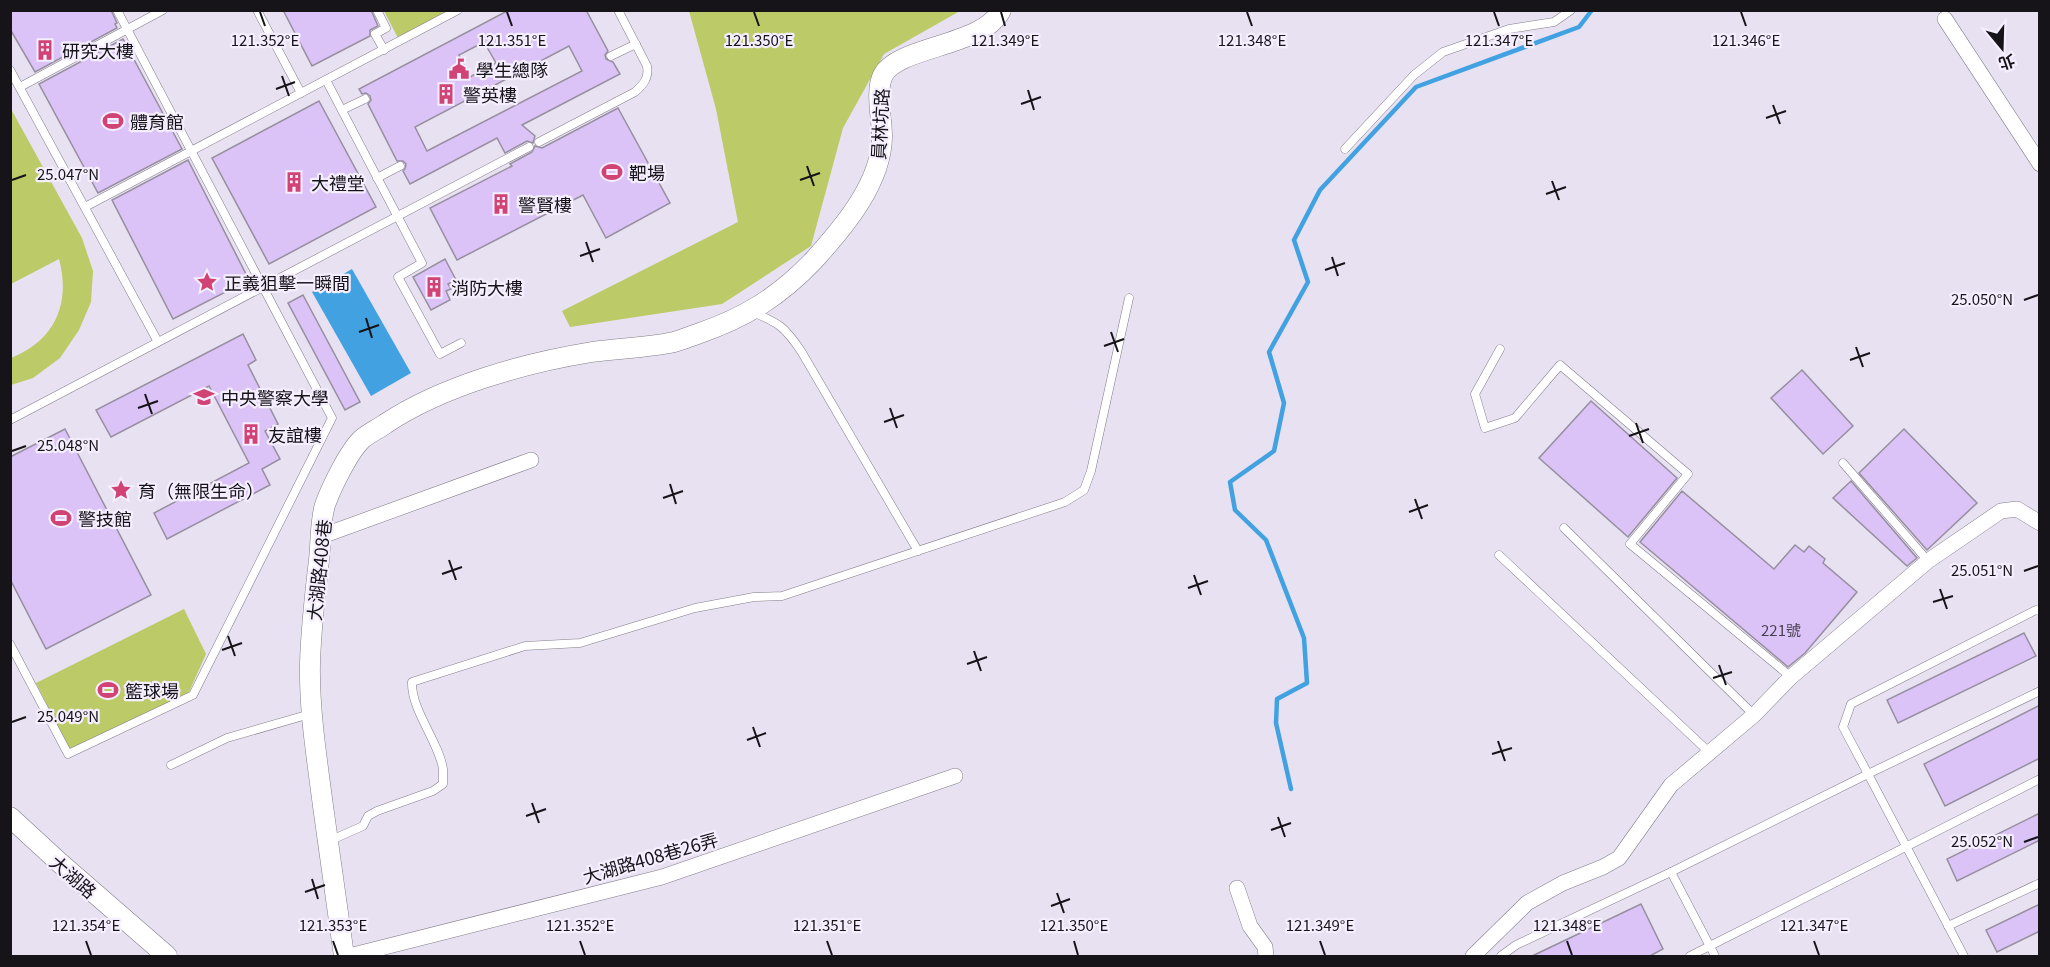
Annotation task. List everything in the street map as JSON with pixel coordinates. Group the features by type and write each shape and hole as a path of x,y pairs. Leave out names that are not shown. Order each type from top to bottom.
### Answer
{"street":[{"name":"員林坑路","path":"757,308 793,281 815,259 865,195 879,163 882,139 882,76 890,66 974,34 998,17 1001,10"},
{"path":"1945,19 2040,164"},
{"name":"大湖路408巷","path":"344,957 312,714 310,664 314,595 324,507 340,472 360,441 402,413 453,388 516,369 590,352 676,342 721,326 757,308"},
{"path":"322,536 531,460"},
{"path":"1473,957 1527,903 1619,858 1671,785 1754,715 1791,677 1928,561 2001,511 2017,509 2040,523"},
{"name":"大湖路408巷26弄","path":"349,957 662,877 956,776"},
{"name":"大湖路","path":"10,817 167,957"},
{"path":"1237,888 1250,926 1265,947 1266,957"}],"lane":[{"path":"10,644 68,754 193,695 332,418 117,10"},
{"path":"20,87 163,10"},
{"path":"257,10 302,93"},
{"path":"377,10 386,28 375,34 384,50"},
{"path":"85,207 458,10"},
{"path":"539,142 635,92 642,86 648,74 647,66 618,10"},
{"path":"1344,149 1414,75 1443,52 1509,29 1554,22 1570,10"},
{"path":"610,56 636,44"},
{"path":"10,70 158,342"},
{"path":"326,80 422,263 398,277 440,354 460,343"},
{"path":"342,110 364,99"},
{"path":"10,420 529,147"},
{"path":"377,178 400,166"},
{"path":"328,841 363,826 369,816 377,811 434,792 443,784 443,768 411,690 412,682 525,646 580,643 695,608 754,597 782,596 1065,502 1084,490 1091,471 1129,298"},
{"path":"757,308 787,330 801,351 918,551"},
{"path":"1500,349 1475,394 1485,428 1515,418 1560,364 1688,474 1630,544 1791,677"},
{"path":"1843,463 1928,561"},
{"path":"1564,528 1754,715"},
{"path":"1499,555 1709,752"},
{"path":"1964,957 1843,728 1851,704 2036,610 2040,611"},
{"path":"1501,957 1516,945 1671,873 2040,691"},
{"path":"171,765 227,738 312,714"},
{"path":"1690,957 2040,779"},
{"path":"1671,873 1715,957"},
{"path":"1948,927 2040,882"}],"green space":[{"path":"384,11 451,11 398,38"},
{"path":"689,11 960,11 884,54 843,128 811,246 722,304 570,327 562,311 738,222 716,109"},
{"path":"11,109 82,238 93,271 91,302 79,330 60,358 33,378 11,385 11,358 39,342 49,331 61,305 63,291 59,259 11,284"},
{"path":"184,609 206,654 189,692 70,751 36,683"}],"water":[{"path":"352,269 411,373 371,396 312,292"}],"building":[{"name":"研究大樓","path":"10,10 111,10 117,28 35,72 10,29"},
{"path":"283,10 371,10 378,26 370,30 370,36 312,66"},
{"name":"警英樓","path":"509,10 586,10 608,51 605,55 606,59 613,62 620,74 522,125 535,136 533,143 527,141 505,153 497,138 410,184 403,171 406,164 403,161 397,161 368,104 371,100 370,96 366,93 362,94 359,89","holes":["484,42 496,63 470,77 459,55","569,46 582,71 427,151 415,127"]},
{"name":"體育館","path":"123,39 182,149 98,193 39,84"},
{"name":"大禮堂","path":"319,101 376,207 269,264 212,158"},
{"path":"618,108 670,203 606,238 583,195 457,260 430,208 512,166 510,164 532,152 535,146 542,148"},
{"path":"188,160 249,280 173,319 112,200"},
{"name":"消防大樓","path":"445,259 456,280 448,284 451,289 446,291 450,300 431,310 413,277"},
{"path":"303,295 360,402 345,410 288,303"},
{"name":"友誼樓","path":"243,334 256,360 248,365 278,424 265,431 280,459 262,469 270,485 167,539 154,513 249,463 209,386 111,437 96,410"},
{"path":"1802,370 1853,426 1823,454 1771,398"},
{"path":"1591,401 1677,478 1628,537 1539,458"},
{"name":"警技館","path":"65,429 151,595 46,649 10,579 10,457"},
{"path":"1904,429 1977,503 1927,550 1859,473"},
{"path":"1851,481 1917,558 1907,566 1833,498"},
{"path":"1682,491 1774,569 1795,545 1804,552 1809,546 1825,559 1823,563 1857,592 1805,653 1788,667 1640,542"},
{"path":"2024,633 2036,656 1898,723 1887,700"},
{"path":"2040,705 2040,758 1945,806 1924,764"},
{"path":"2040,813 2040,840 1957,881 1947,859"},
{"path":"1641,904 1663,949 1648,957 1530,957"},
{"path":"2040,904 2040,931 1997,952 1986,930"}],"waterway":[{"path":"1291,789 1276,723 1277,699 1307,683 1304,638 1266,540 1235,510 1230,482 1274,451 1284,403 1269,352 1308,282 1294,240 1320,190 1416,87 1579,27 1592,10"}],"place":[{"name":"研究大樓","path":"45,50"},
{"name":"學生總隊","path":"459,69"},
{"name":"警英樓","path":"446,94"},
{"name":"體育館","path":"113,121"},
{"name":"靶場","path":"612,172"},
{"name":"大禮堂","path":"294,182"},
{"name":"警賢樓","path":"501,204"},
{"name":"正義狙擊一瞬間","path":"207,282"},
{"name":"消防大樓","path":"434,287"},
{"name":"中央警察大學","path":"204,397"},
{"name":"友誼樓","path":"251,434"},
{"name":"育（無限生命）","path":"121,490"},
{"name":"警技館","path":"61,518"},
{"name":"籃球場","path":"108,690"}]}
